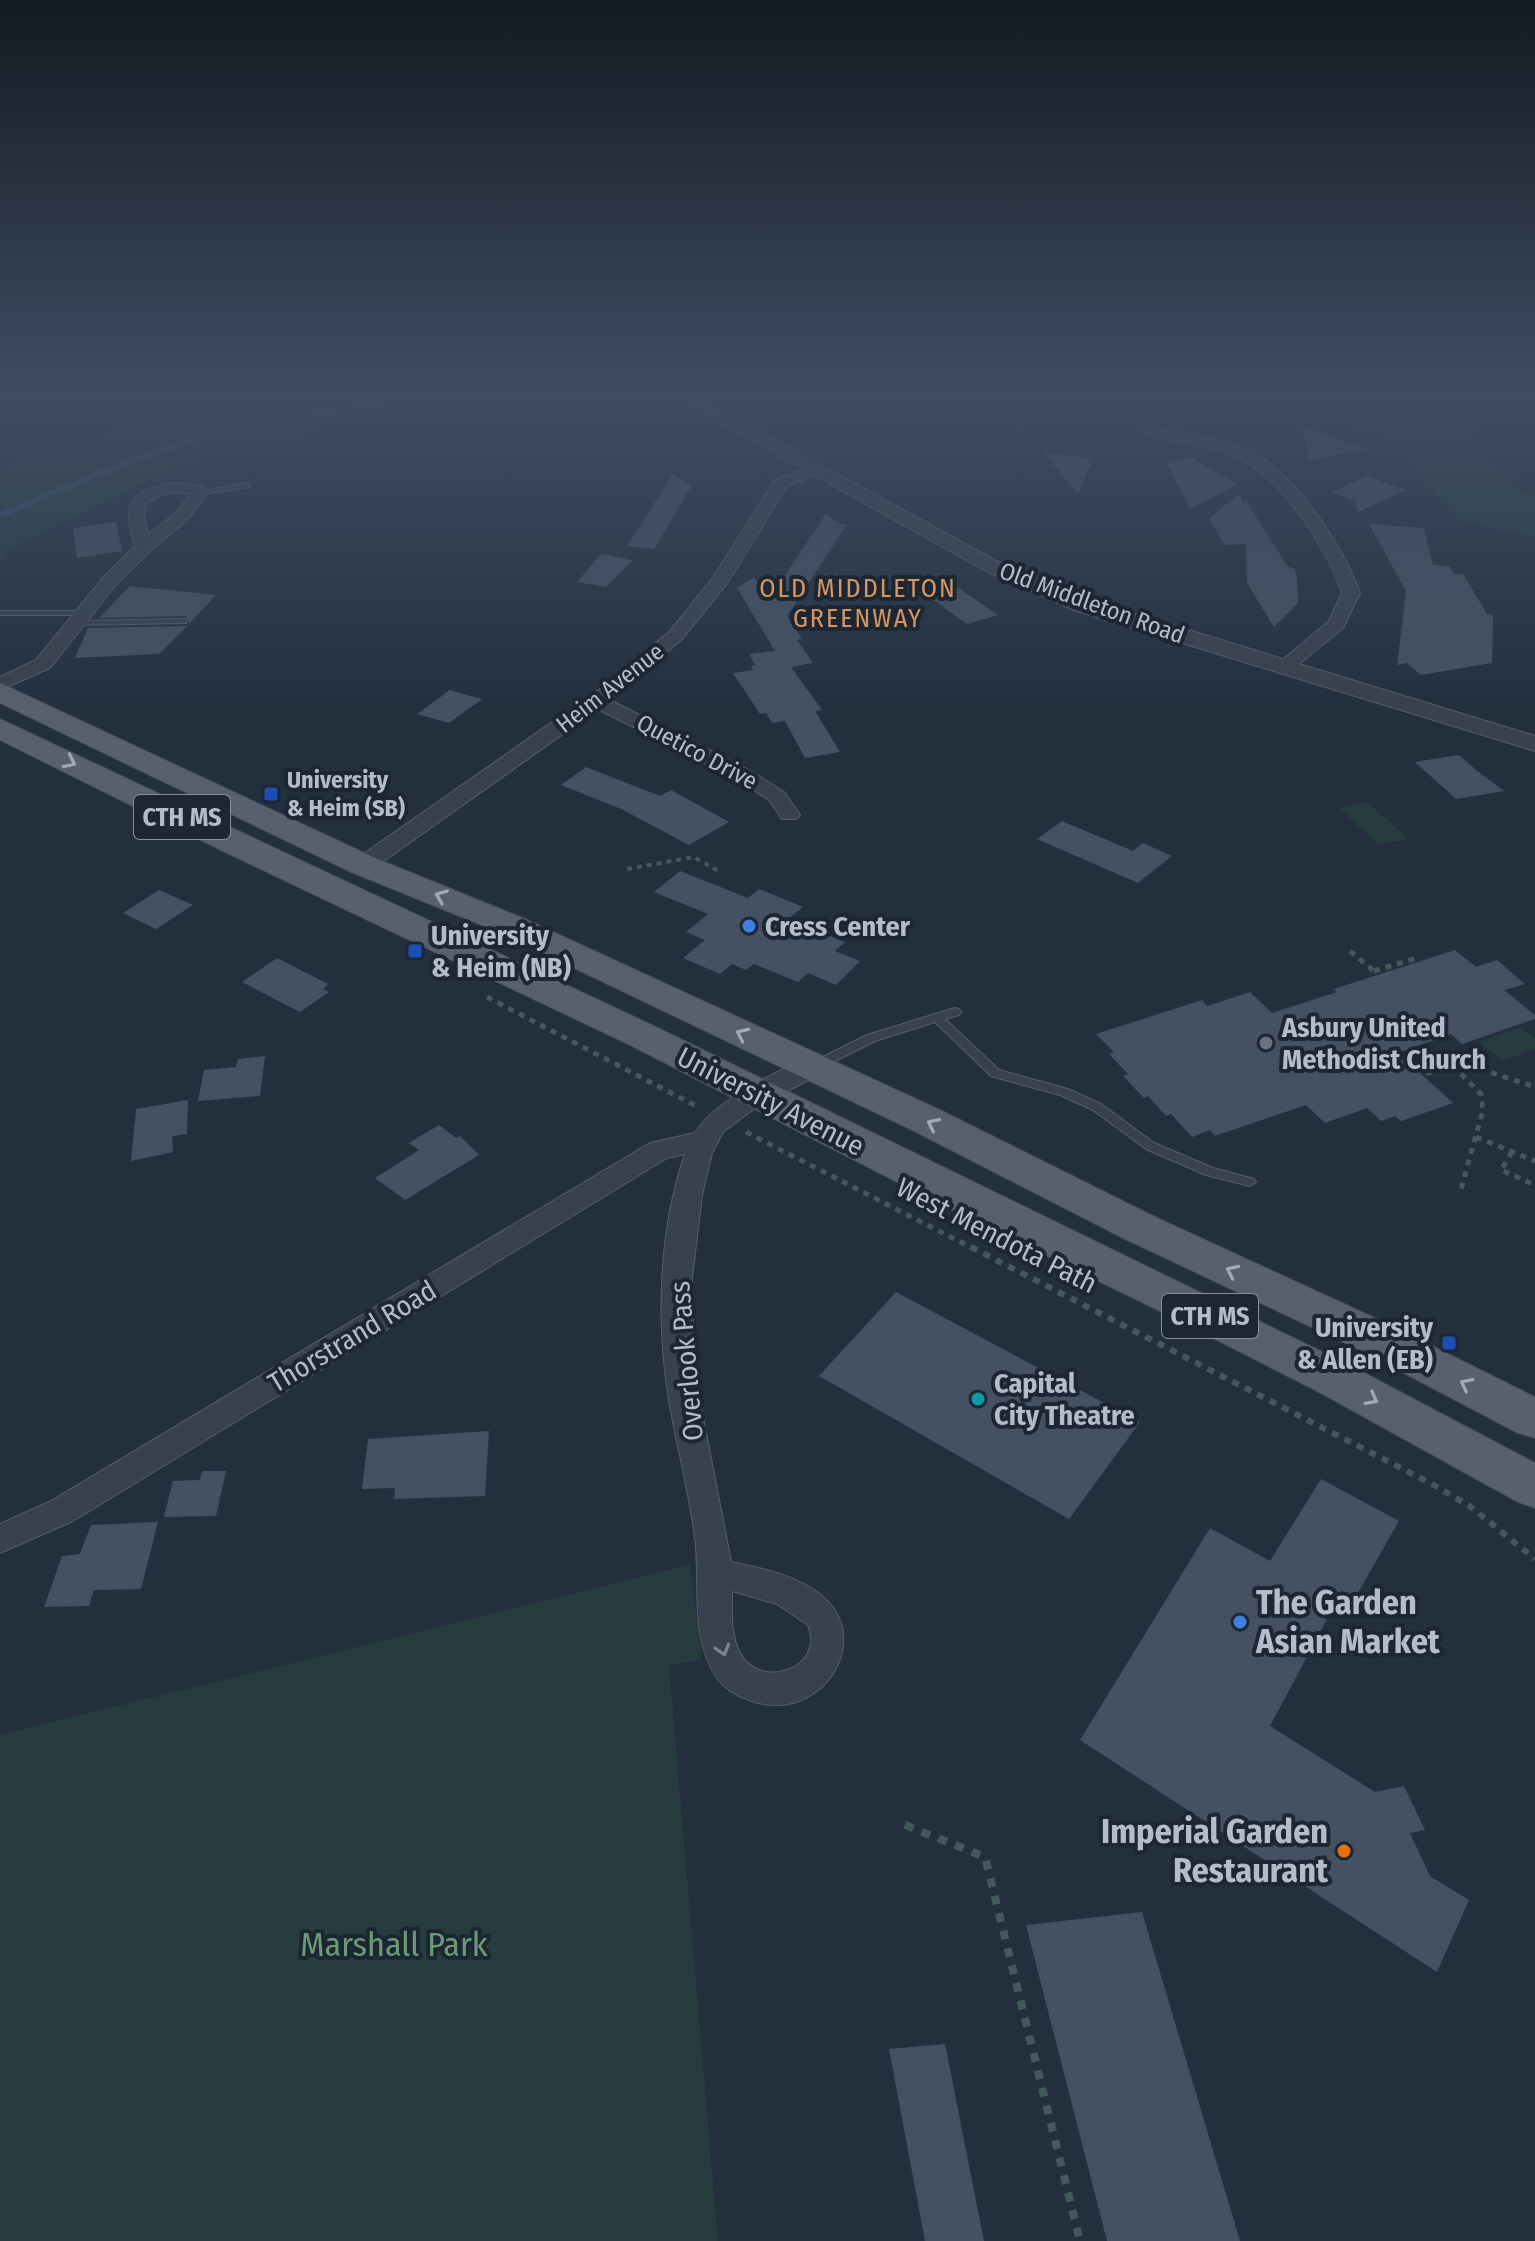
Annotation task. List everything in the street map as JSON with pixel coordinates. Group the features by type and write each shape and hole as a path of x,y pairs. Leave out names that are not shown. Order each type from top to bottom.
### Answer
{"main road":[{"name":"University Avenue","path":"0,692 363,865 513,926 813,1067 1138,1227 1374,1337 1535,1419"},
{"name":"University Avenue","path":"0,728 633,1031 759,1096 1189,1305 1535,1487"},
{"path":"173,813 218,824 330,870 363,865"},
{"path":"1465,1449 1535,1506"}],"street":[{"path":"143,499 135,510 144,547"},
{"path":"0,684 43,664 109,582 144,547 182,516 196,499"},
{"name":"Heim Avenue","path":"363,865 595,701 676,635 719,582 771,499"},
{"name":"Old Middleton Road","path":"865,499 1005,573 1082,605 1535,744"},
{"path":"1282,668 1337,624 1351,593 1337,561 1293,499"},
{"name":"Quetico Drive","path":"595,701 619,710 747,777 777,796 789,815"},
{"path":"714,1129 759,1096 813,1067"},
{"name":"Thorstrand Road","path":"0,1539 62,1511 574,1203 643,1158 714,1129"},
{"name":"Overlook Pass","path":"714,1129 692,1175 678,1254 677,1314 684,1393 714,1573"}],"lane":[{"path":"0,613 183,621"},
{"path":"813,1067 871,1038 955,1012"},
{"path":"937,1018 995,1073 1064,1092 1097,1107 1150,1146 1210,1172 1250,1182"}],"path":[{"path":"627,869 694,857 722,873"},
{"path":"1350,951 1375,972 1420,957"},
{"name":"West Mendota Path","path":"474,991 714,1129 1432,1484 1471,1507 1535,1559"},
{"path":"1424,1047 1444,1057 1535,1087"},
{"path":"1444,1057 1481,1094 1483,1110 1461,1189"},
{"path":"1426,1074 1452,1064"},
{"path":"1476,1137 1535,1161"},
{"path":"1512,1152 1501,1170 1535,1185"},
{"path":"905,1825 985,1857 1080,2241"}],"green space":[{"path":"0,499 113,499 10,549 0,565"},
{"path":"1441,499 1535,499 1535,537 1461,521"},
{"path":"1368,802 1408,839 1379,845 1339,808"},
{"path":"1521,1027 1535,1038 1535,1049 1502,1061 1479,1042"},
{"name":"Marshall Park","path":"690,1565 702,1660 669,1665 718,2241 0,2241 0,1735"}],"building":[{"path":"657,499 684,499 654,549 627,546"},
{"path":"1185,499 1210,499 1190,509"},
{"path":"1233,499 1241,499 1245,506 1245,499 1288,567 1294,568 1298,603 1274,627 1247,583 1246,544 1225,545 1209,519"},
{"path":"1350,499 1387,499 1358,512 1356,501"},
{"path":"826,514 842,525 847,524 787,616 802,639 797,640 813,663 791,667 822,710 815,711 840,752 805,758 785,721 772,723 766,713 760,714 733,673 753,670 751,666 755,665 749,654 775,651 737,588 754,577 769,599"},
{"path":"116,522 122,551 77,558 73,528"},
{"path":"1369,524 1424,528 1433,565 1449,566 1454,574 1463,574 1487,614 1493,615 1492,663 1421,675 1407,663 1397,665 1406,591"},
{"path":"601,554 633,560 606,587 577,582"},
{"path":"130,586 216,595 189,624 186,616 99,618"},
{"path":"959,588 998,615 967,624 928,596"},
{"path":"187,626 159,654 75,658 88,628"},
{"path":"450,690 482,699 449,723 417,714"},
{"path":"1459,755 1504,791 1456,799 1415,762"},
{"path":"586,767 660,796 671,790 729,822 689,845 621,809 561,785"},
{"path":"1062,821 1133,851 1143,843 1172,856 1138,883 1037,839"},
{"name":"Cress Center","path":"680,871 748,898 759,889 803,907 788,919 845,942 835,951 860,961 836,985 808,973 798,982 754,964 746,970 732,964 720,974 683,958 705,940 686,932 708,914 654,892"},
{"path":"159,890 193,905 156,929 123,913"},
{"name":"Asbury United Methodist Church","path":"1455,950 1476,967 1497,960 1525,984 1504,990 1535,1015 1535,1019 1462,1044 1451,1034 1398,1053 1453,1103 1401,1121 1395,1116 1381,1121 1367,1108 1325,1123 1306,1105 1215,1136 1210,1130 1192,1137 1171,1114 1166,1116 1123,1076 1128,1074 1109,1054 1114,1052 1096,1034 1202,1000 1207,1006 1250,992 1272,1013 1337,992 1334,989"},
{"path":"277,958 328,984 323,989 329,992 300,1012 242,982"},
{"path":"265,1056 260,1096 198,1101 204,1070 236,1067 238,1059"},
{"path":"188,1100 187,1134 172,1136 173,1152 131,1161 136,1109"},
{"path":"439,1125 456,1138 460,1136 479,1155 405,1200 375,1178 419,1150 409,1143"},
{"name":"Capital City Theatre","path":"896,1292 1140,1422 1069,1519 819,1376"},
{"path":"489,1431 485,1496 394,1499 395,1488 362,1489 368,1439"},
{"path":"202,1471 226,1471 216,1516 164,1517 173,1481 200,1480"},
{"path":"1321,1479 1399,1521 1355,1598 1342,1591 1270,1726 1375,1792 1404,1786 1425,1830 1410,1833 1430,1876 1469,1900 1437,1972 1080,1740 1210,1528 1270,1561"},
{"path":"158,1522 141,1589 94,1590 89,1606 44,1607 62,1556 80,1554 91,1525"},
{"path":"1142,1912 1240,2241 1107,2241 1026,1925"},
{"path":"945,2044 984,2241 925,2241 889,2049"}],"waterway":[{"path":"0,515 40,499"}],"place":[{"name":"University & Heim (SB)","path":"271,794"},
{"name":"Cress Center","path":"749,926"},
{"name":"University & Heim (NB)","path":"415,951"},
{"name":"Asbury United Methodist Church","path":"1266,1043"},
{"name":"University & Allen (EB)","path":"1449,1343"},
{"name":"Capital City Theatre","path":"978,1399"},
{"name":"The Garden Asian Market","path":"1240,1622"},
{"name":"Imperial Garden Restaurant","path":"1344,1851"}],"district":[{"name":"OLD MIDDLETON GREENWAY","path":"858,603"}]}
